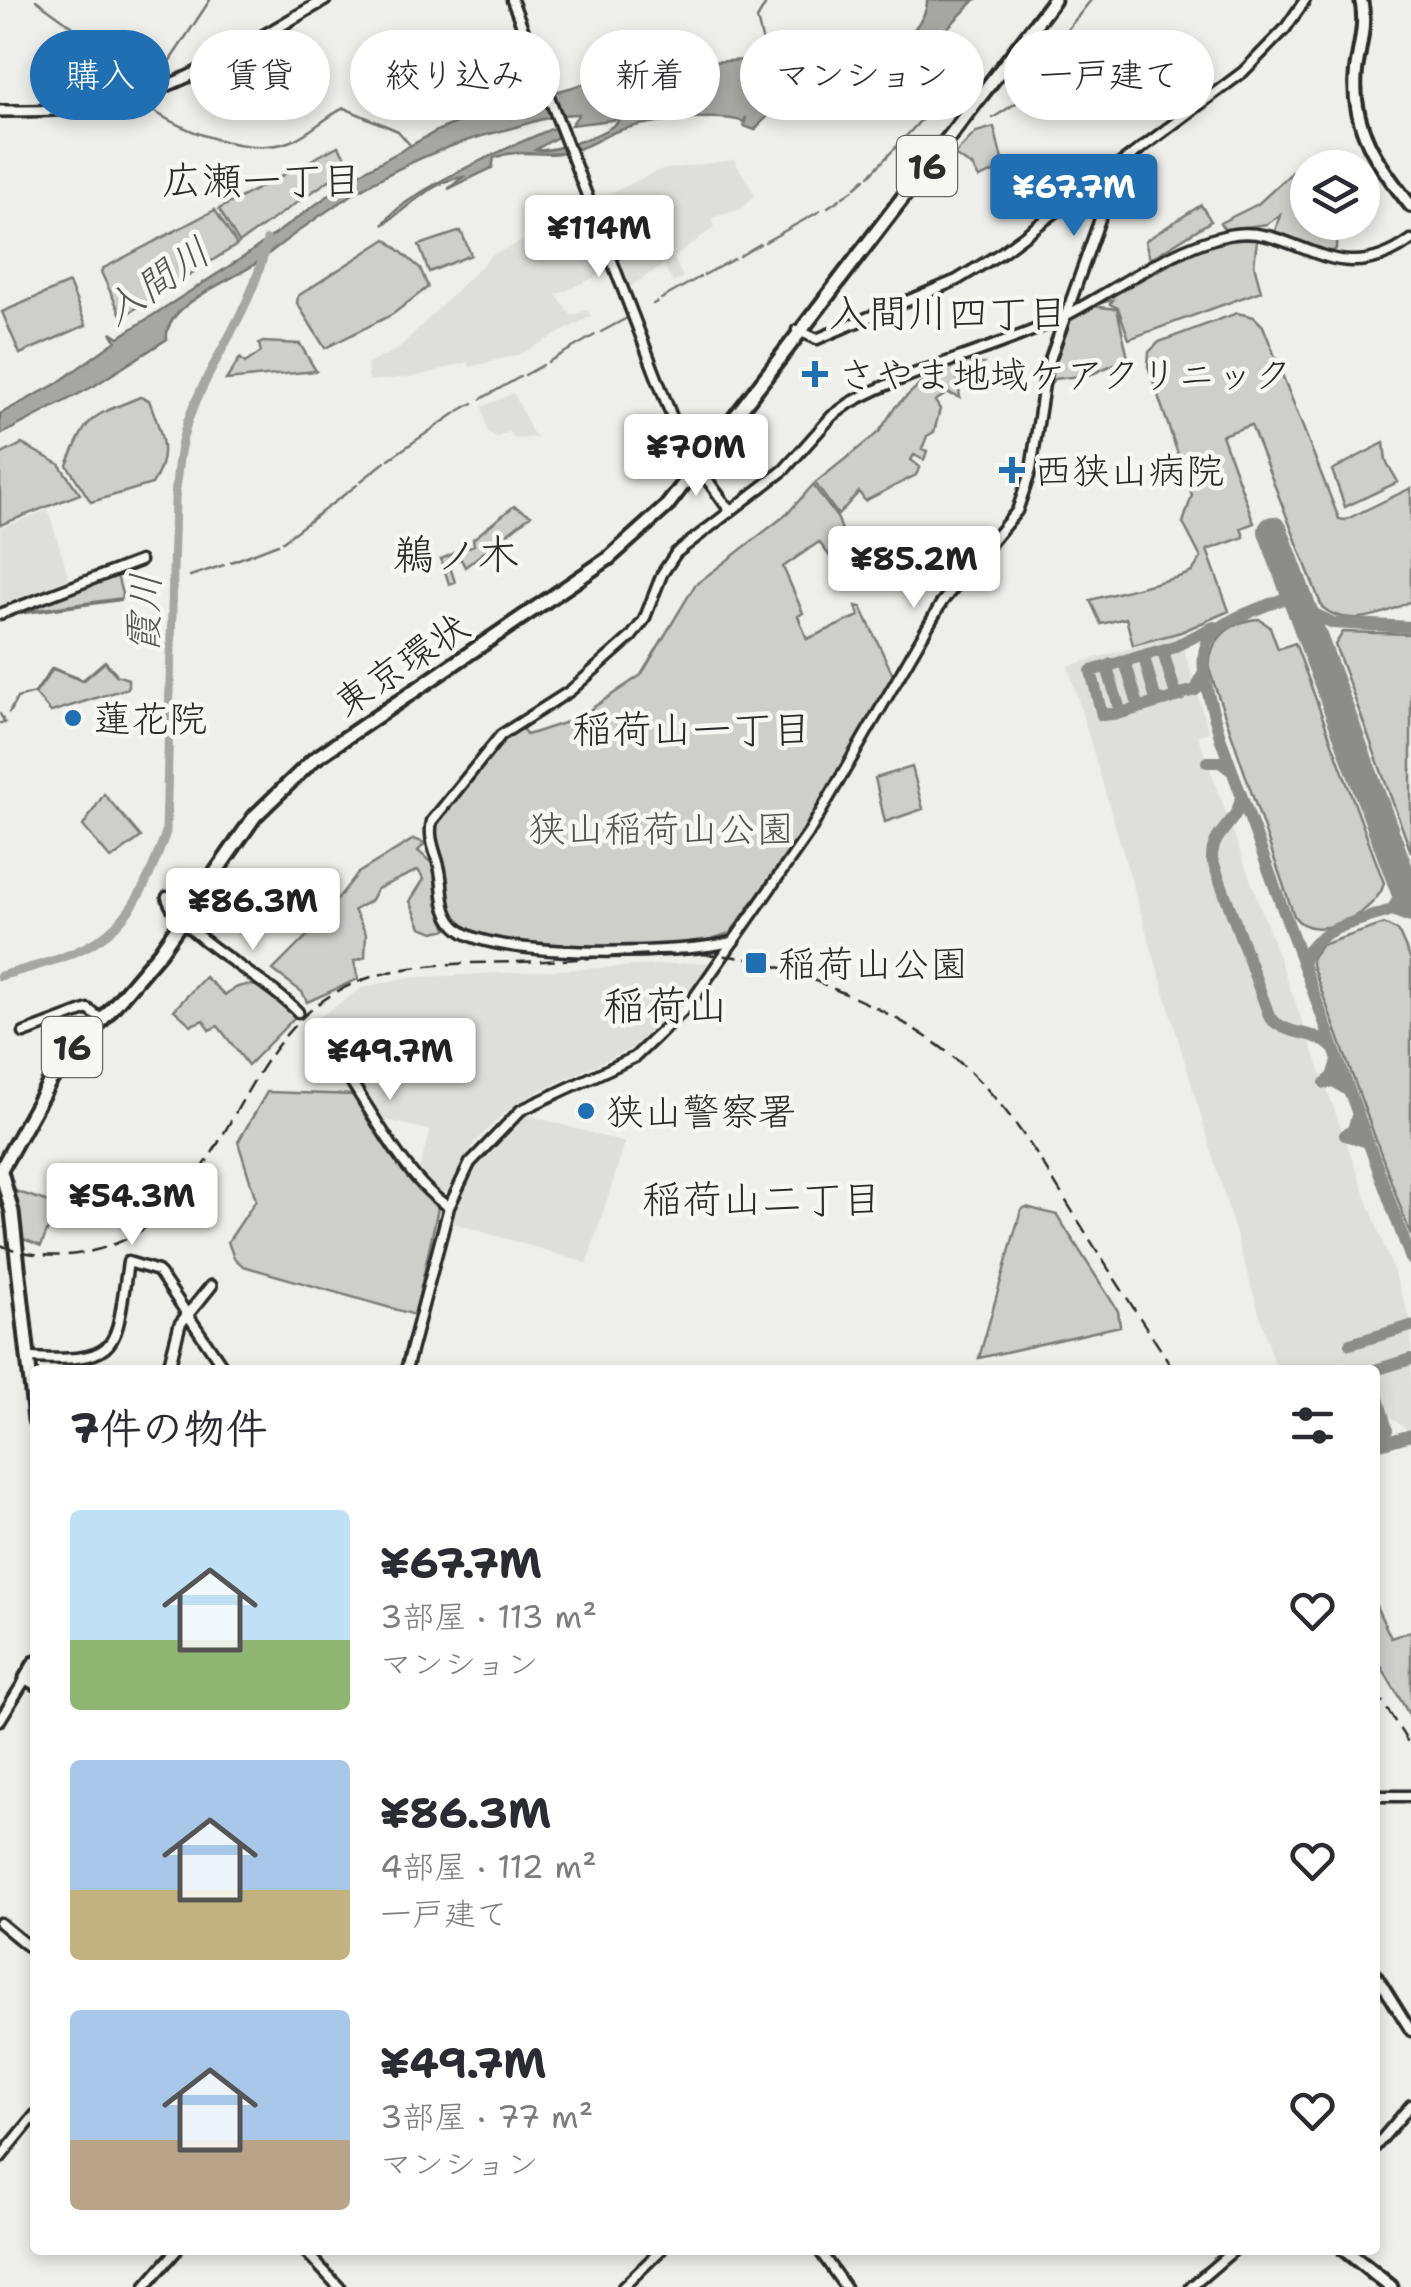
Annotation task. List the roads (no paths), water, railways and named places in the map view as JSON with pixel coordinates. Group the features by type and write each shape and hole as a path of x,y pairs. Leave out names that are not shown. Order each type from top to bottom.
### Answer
{"highway":[{"name":"東京環状","path":"0,1170 50,1081 181,917 252,812 284,777 614,547 694,466 1051,0"},
{"name":"東京環状","path":"0,1160 36,1091 181,917"},
{"path":"0,1170 12,1212 30,1376"},
{"path":"1351,2255 1391,2287"}],"main road":[{"path":"0,111 82,109 135,97 196,72 325,0"},
{"path":"1361,0 1364,31 1356,85 1359,120 1379,165 1411,206"},
{"path":"169,1365 178,1328 211,1286"}],"street":[{"path":"512,0 694,466 730,511"},
{"path":"799,332 817,339 969,274 1118,168 1243,72 1285,30 1305,0"},
{"path":"407,1365 449,1206 470,1163 510,1118 540,1099 634,1058 690,1004 808,834 942,602 1017,511 1031,470 1046,371 1118,168"},
{"path":"734,941 704,949 547,950 482,942 458,929 446,911 430,830 432,821 501,735 570,691 631,637 644,620 671,559 784,470 832,416 850,402 1065,315 1190,249 1226,236 1257,235 1324,258 1352,261 1380,256 1411,240"},
{"path":"0,614 140,561"},
{"path":"167,897 181,917 298,1012"},
{"path":"24,1033 88,1010 98,1016"},
{"path":"311,1026 346,1067 404,1160 449,1206"},
{"path":"28,1358 90,1358 105,1351 116,1336 126,1277 135,1266 160,1276 222,1365"},
{"path":"0,1720 30,1680"},
{"path":"1380,1796 1411,1796"},
{"path":"0,1923 30,1948"},
{"path":"1380,1982 1411,2031"},
{"path":"1380,2141 1411,2105"},
{"path":"0,2158 30,2121"},
{"path":"145,2287 172,2255"},
{"path":"309,2255 339,2287"},
{"path":"650,2255 653,2258"},
{"path":"623,2287 656,2255"},
{"path":"822,2255 844,2287"},
{"path":"1191,2287 1228,2255"}],"waterway":[{"path":"36,0 80,32 169,62 210,0"},
{"path":"760,30 757,19 768,0"},
{"path":"993,118 1036,90 1067,30 1091,0"},
{"path":"169,120 212,138 254,146 274,145 305,134 344,108 398,131 410,145"},
{"path":"869,176 921,120"},
{"path":"856,187 865,179"},
{"path":"843,197 853,190"},
{"path":"828,207 840,199"},
{"path":"765,242 820,211"},
{"name":"霞川","path":"0,976 63,957 107,933 139,895 166,832 175,499 180,451 197,400 252,289 267,240"},
{"path":"740,256 760,244"},
{"path":"704,275 734,259"},
{"path":"661,299 700,277"},
{"path":"653,304 657,302"},
{"path":"601,332 629,317"},
{"path":"548,362 595,335"},
{"path":"525,375 543,365"},
{"path":"481,399 520,377"},
{"path":"459,411 473,403"},
{"path":"389,459 457,412"},
{"path":"361,481 385,462"},
{"path":"283,541 357,485"},
{"path":"231,562 278,544"},
{"path":"190,576 224,565"},
{"path":"131,597 153,590"},
{"path":"25,613 120,600"},
{"path":"9,713 17,698 35,693 52,668 83,680 105,661 116,673"},
{"path":"0,714 5,723 0,723"}],"tunnel":[{"path":"298,1012 311,1026"}],"railway":[{"path":"0,1245 36,1254 72,1255 137,1233 170,1207 197,1176 262,1067 287,1033 318,1004 370,978 398,970 457,964 659,954 726,956 781,968 883,1012 915,1029 978,1079 1027,1141 1171,1365"},
{"path":"1380,1698 1411,1747"}],"place":[{"name":"さやま地域ケアクリニック","path":"815,374"},
{"name":"西狭山病院","path":"1012,470"},
{"name":"蓮花院","path":"73,718"},
{"name":"稲荷山公園","path":"756,963"},
{"name":"狭山警察署","path":"586,1111"}],"district":[{"name":"広瀬一丁目","path":"262,180"},
{"name":"入間川四丁目","path":"948,313"},
{"name":"鵜ノ木","path":"456,554"},
{"name":"稲荷山一丁目","path":"692,729"},
{"name":"稲荷山","path":"666,1005"},
{"name":"稲荷山二丁目","path":"762,1199"}],"water label":[{"name":"入間川","path":"156,281"}],"park label":[{"name":"狭山稲荷山公園","path":"661,828"}]}
